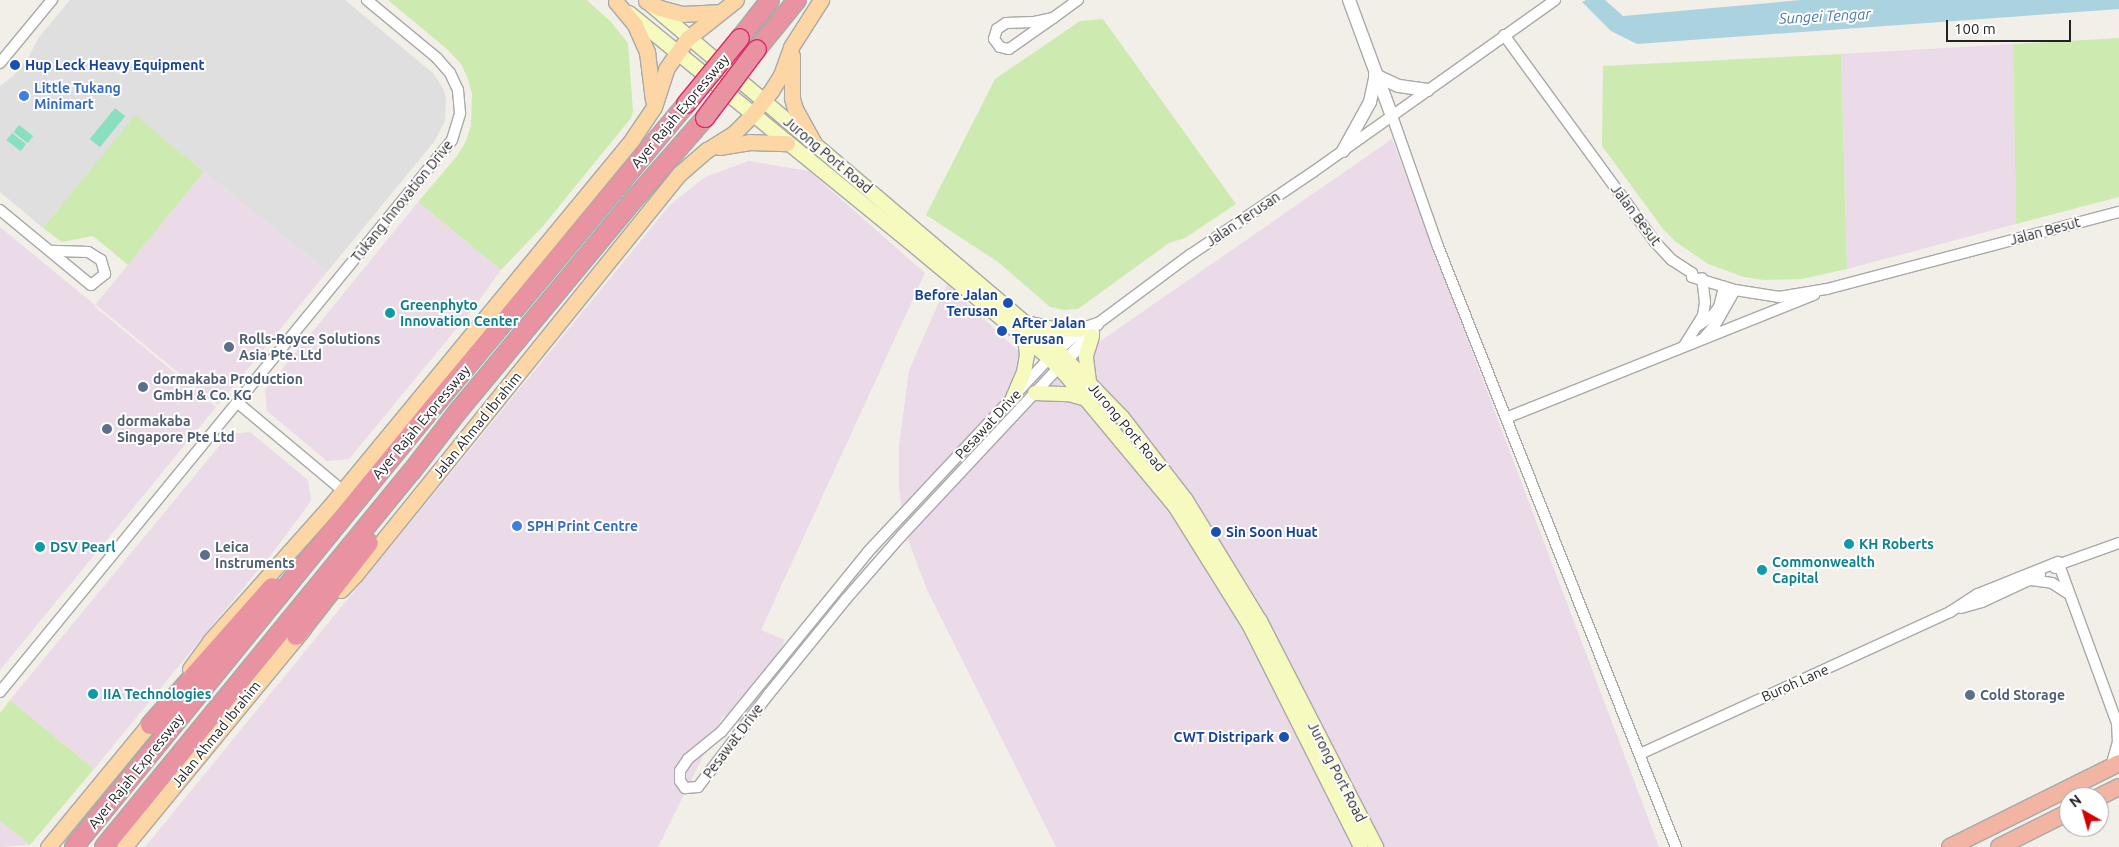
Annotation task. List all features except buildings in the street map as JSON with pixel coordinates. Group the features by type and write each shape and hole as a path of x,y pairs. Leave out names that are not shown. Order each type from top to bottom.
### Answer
{"highway":[{"name":"Ayer Rajah Expressway","path":"74,847 770,0"},
{"name":"Ayer Rajah Expressway","path":"104,847 412,471 490,372 636,197 705,118 797,0"},
{"path":"150,725 309,544 382,470"},
{"path":"296,636 400,501 410,485 412,471"},
{"path":"1950,847 2115,765"},
{"path":"2006,845 2059,817"}],"main road":[{"path":"646,0 660,8 682,14 718,12"},
{"name":"Jurong Port Road","path":"646,0 688,38 1025,323 1058,359 1086,399 1175,506 1250,626 1361,847"},
{"path":"48,847 150,725 210,641 342,490 633,138 654,107 666,69 688,38 718,12 736,0"},
{"name":"Jalan Ahmad Ibrahim","path":"124,847 296,636 356,575 679,174 707,150 733,134 753,114 781,75 791,47 820,0"},
{"path":"615,1 635,25 647,52 654,107"},
{"name":"Jurong Port Road","path":"615,1 1025,338 1089,382 1126,423 1189,504 1260,621 1376,847"},
{"path":"791,47 792,98 795,109 813,142"},
{"path":"707,150 745,142 787,144"},
{"path":"1025,323 1055,329 1090,330 1086,356 1089,382"},
{"path":"1013,398 1024,372 1027,349 1025,338"},
{"path":"1035,393 1069,394 1086,399"}],"street":[{"path":"0,63 52,0"},
{"name":"Tukang Innovation Drive","path":"0,692 452,140 460,113 458,90 450,73 438,58 367,0"},
{"path":"1053,18 1034,22 1006,23 997,29 994,39 1000,47 1009,49 1053,18 1078,0"},
{"path":"1349,0 1437,244 1676,847"},
{"name":"Jalan Terusan","path":"1090,330 1190,255 1343,151 1555,0"},
{"name":"Jalan Besut","path":"1504,35 1654,241 1672,260 1692,273 1692,277 1702,278 1724,287 1779,297 1827,289 2119,212"},
{"path":"1375,75 1399,86 1428,90"},
{"path":"1343,151 1370,102 1375,75"},
{"path":"0,210 91,285 105,274 101,260 88,252 50,251"},
{"path":"1684,346 1703,315 1705,302 1702,278"},
{"path":"1697,327 1712,316 1719,307 1724,287"},
{"name":"Jalan Besut","path":"1506,418 1704,338 1758,319 1827,289"},
{"path":"1704,338 1715,325 1735,290"},
{"path":"1058,359 1090,330"},
{"name":"Pesawat Drive","path":"1058,359 1035,393 901,536 846,599 768,695 698,786 685,788 680,781 680,771 688,759 721,732 868,552 1013,398 1058,359"},
{"path":"238,403 342,490"},
{"path":"1980,598 2060,564 2119,543"},
{"path":"1980,598 2030,580 2060,564"},
{"path":"2060,564 2069,594 2118,724 2115,765"},
{"path":"2030,580 2052,583 2069,594"},
{"name":"Buroh Lane","path":"1640,754 1980,598"}],"shaded area":[{"path":"70,0 345,0 434,74 444,90 446,99 445,121 434,142 327,272 135,116 43,228 0,192 0,86 13,76 28,58 39,37"},
{"path":"2013,44 2016,224 1847,269 1841,54"},
{"path":"1392,139 1659,847 1056,847 927,590 904,529 899,487 899,445 909,370 947,284 1047,378"},
{"path":"749,161 809,171 925,273 761,630 785,640 744,727 723,716 658,847 145,847 670,205 705,177"},
{"path":"204,172 327,272 218,405 96,305 94,306 216,407 0,670 0,227 95,305"},
{"path":"418,202 501,270 472,310 349,459 327,461 267,411 265,390"},
{"path":"250,432 308,480 311,501 277,547 94,769 10,700 229,434"},
{"path":"0,821 30,845 0,847"}],"green space":[{"path":"388,0 587,0 611,22 628,43 633,112 631,118 543,226 501,270 418,202 457,156 466,141 471,126 472,94 461,64 448,50"},
{"path":"1103,19 1236,204 1185,238 1169,243 1078,309 1064,310 1050,307 998,262 926,215 995,79 1080,21"},
{"path":"2119,38 2119,197 2016,224 2013,44"},
{"path":"1841,54 1847,269 1802,279 1764,280 1744,277 1708,264 1676,242 1663,229 1602,146 1603,66"},
{"path":"115,108 125,116 100,147 90,139"},
{"path":"135,115 204,172 128,265 93,236 62,242 43,228"},
{"path":"19,125 33,136 28,143 13,132"},
{"path":"12,133 26,144 21,151 6,140"},
{"path":"10,700 94,769 30,845 0,821 0,713"}],"water":[{"name":"Sungei Tengar","path":"1586,0 1605,0 1623,16 1801,0 2119,0 2119,9 1637,44 1611,31 1582,2"}],"place":[{"name":"Hup Leck Heavy Equipment","path":"15,65"},
{"name":"Little Tukang Minimart","path":"24,96"},
{"name":"Before Jalan Terusan","path":"1008,303"},
{"name":"Greenphyto Innovation Center","path":"390,313"},
{"name":"After Jalan Terusan","path":"1002,331"},
{"name":"Rolls-Royce Solutions Asia Pte. Ltd","path":"229,347"},
{"name":"dormakaba Production GmbH & Co. KG","path":"143,387"},
{"name":"dormakaba Singapore Pte Ltd","path":"107,429"},
{"name":"SPH Print Centre","path":"517,526"},
{"name":"Sin Soon Huat","path":"1216,532"},
{"name":"KH Roberts","path":"1849,544"},
{"name":"DSV Pearl","path":"40,547"},
{"name":"Leica Instruments","path":"205,555"},
{"name":"Commonwealth Capital","path":"1762,570"},
{"name":"IIA Technologies","path":"93,694"},
{"name":"Cold Storage","path":"1970,695"},
{"name":"CWT Distripark","path":"1284,737"}]}
